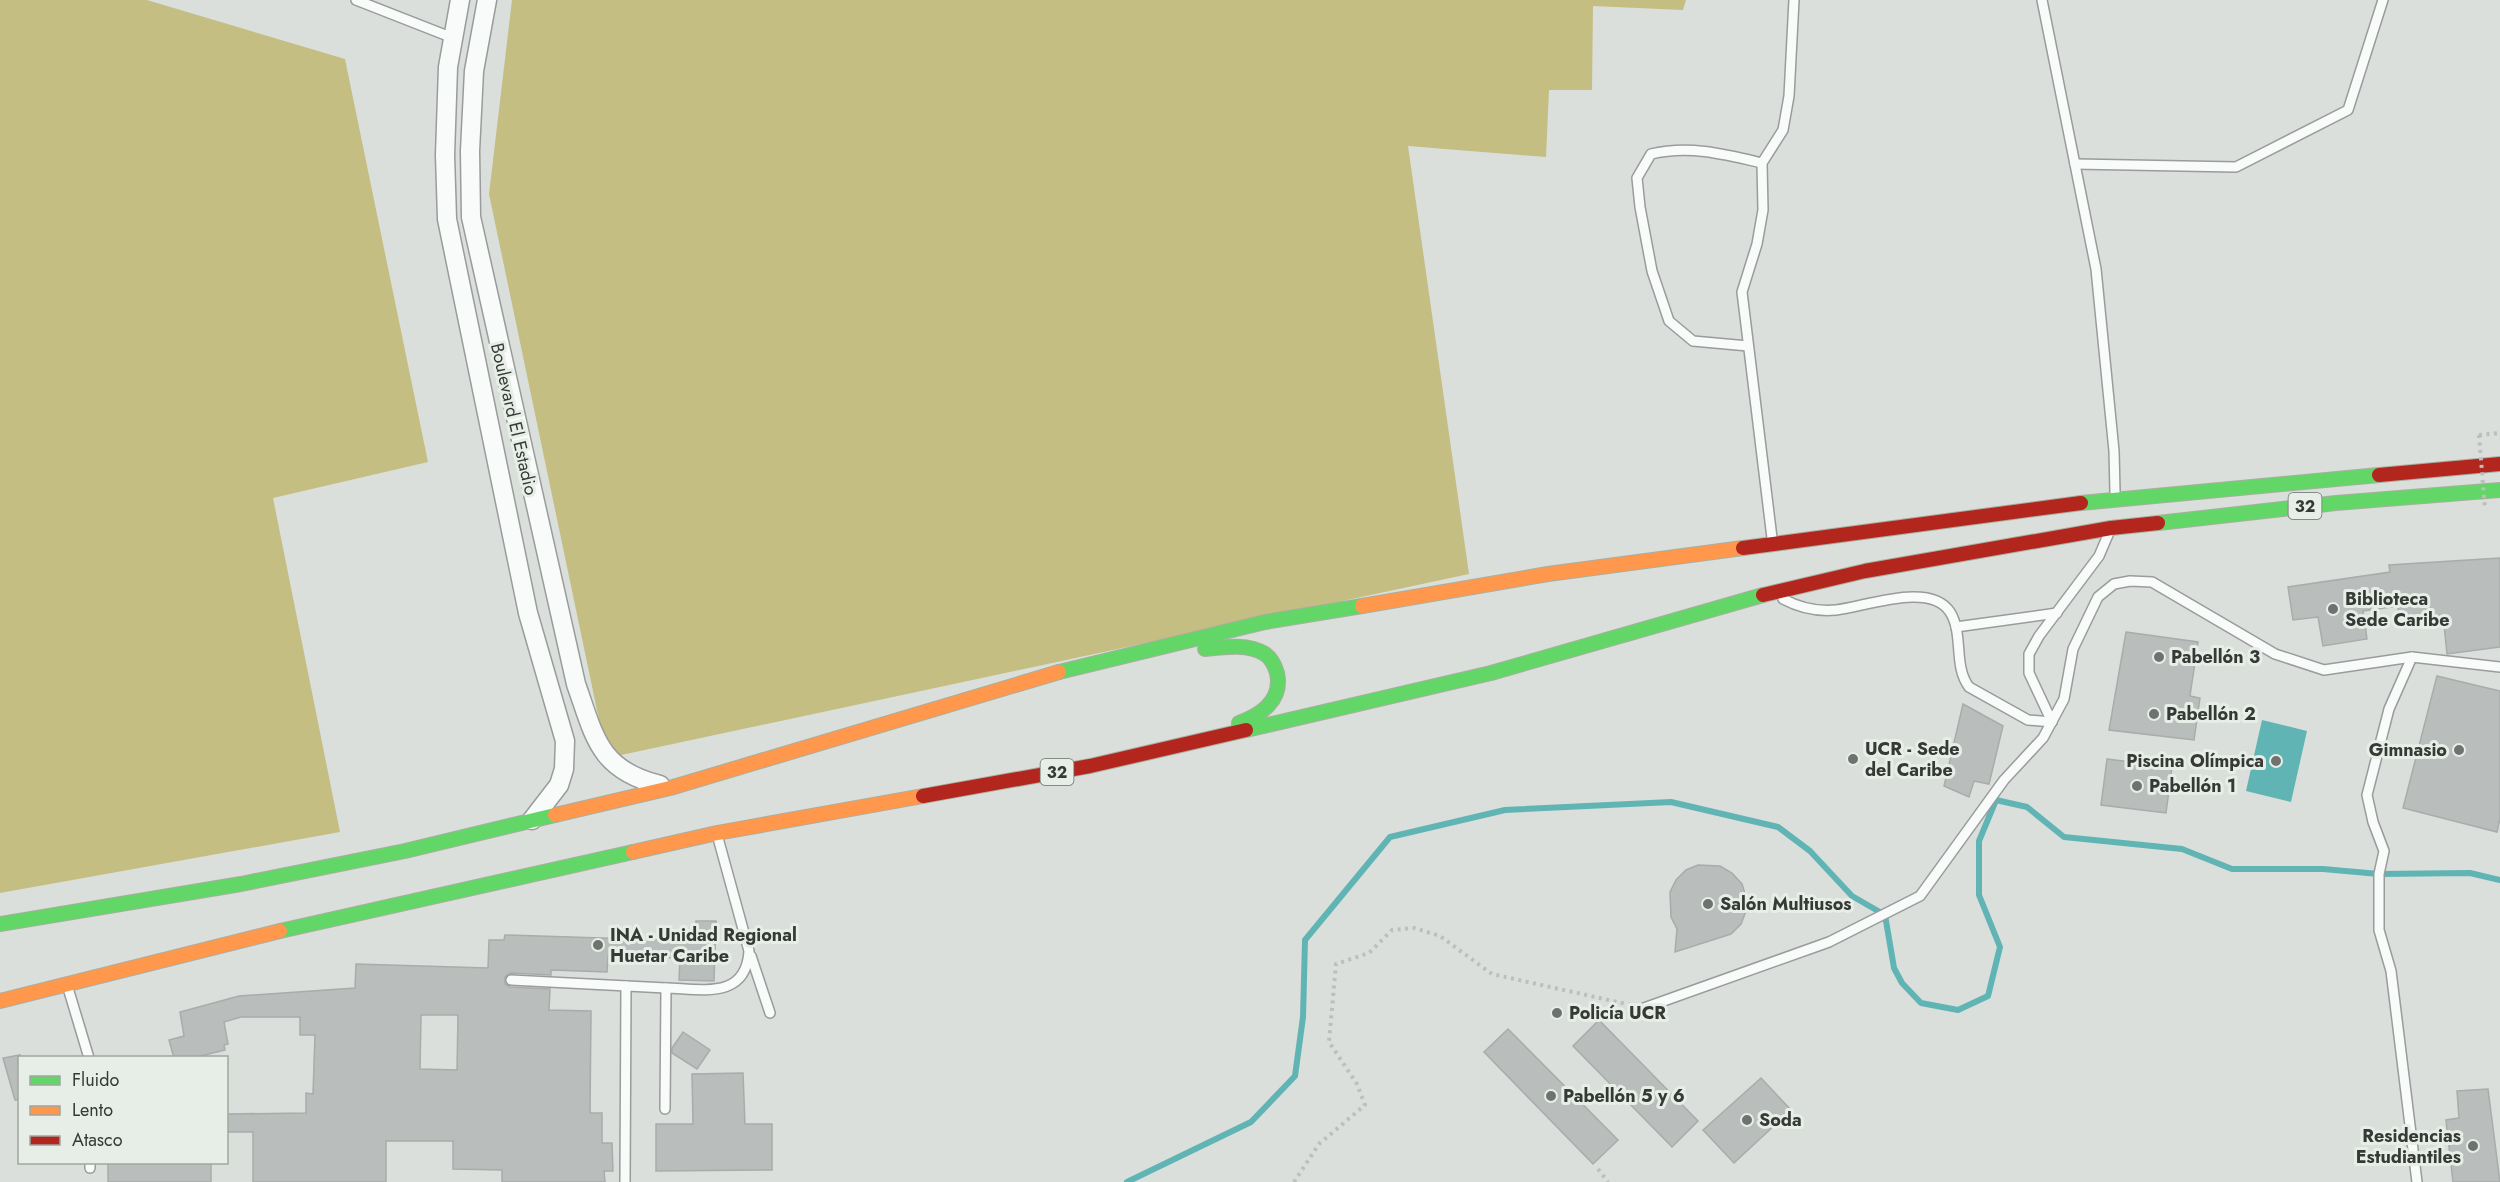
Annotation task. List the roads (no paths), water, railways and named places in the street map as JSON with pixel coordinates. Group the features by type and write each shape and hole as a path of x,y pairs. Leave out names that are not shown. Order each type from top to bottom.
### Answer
{"highway":[{"name":"32","path":"0,924 241,884 405,851 670,788 1071,669 1265,622 1400,597 1647,560 1773,546 2115,499 2500,464"},
{"name":"32","path":"0,1001 253,937 717,833 1090,766 1491,673 1770,593 1877,569 2111,528 2336,503 2500,490"},
{"path":"1071,669 1233,646 1266,655 1274,664 1280,680 1272,705 1253,718 1090,766"}],"street":[{"name":"Boulevard El Estadio","path":"460,0 448,67 445,155 447,219 528,612 565,741 564,768 559,785 531,821"},
{"name":"Boulevard El Estadio","path":"487,0 474,71 470,151 471,217 558,612 576,684 590,724 608,760 627,775 670,788"}],"lane":[{"path":"356,0 453,38"},
{"path":"1773,546 1743,292 1757,243 1763,210 1762,163 1783,130 1790,85 1794,0"},
{"path":"2042,0 2096,269 2114,451 2115,499"},
{"path":"2075,164 2236,167 2348,110 2383,0"},
{"path":"1748,346 1693,341 1669,321 1652,271 1637,178 1651,154 1674,149 1715,152 1762,163"},
{"path":"2052,722 2029,673 2029,654 2039,636 2099,556 2111,528"},
{"path":"1644,1008 1829,942 1920,896 2004,780 2043,738 2064,699 2073,649 2098,597 2114,584 2130,581 2152,582 2275,654 2324,670 2412,657 2490,664 2500,667"},
{"path":"1770,593 1802,609 1835,611 1908,596 1935,600 1950,611 1956,627 1963,679 1969,687 2028,720 2052,722"},
{"path":"1956,627 2057,613"},
{"path":"2412,657 2389,709 2367,795 2373,822 2384,851 2379,874 2379,930 2391,971 2417,1182"},
{"path":"717,833 749,951 770,1013"},
{"path":"511,980 713,990 728,987 741,978 748,966 749,951"},
{"path":"66,983 85,1038 89,1056"},
{"path":"625,1182 626,986"},
{"path":"665,1110 666,988"}],"water":[{"name":"Piscina Olímpica","path":"2262,720 2307,731 2291,802 2246,791"}],"waterway":[{"path":"1127,1182 1251,1122 1295,1076 1303,1017 1305,940 1390,837 1505,810 1671,802 1778,827 1810,851 1852,896 1885,915 1894,968 1902,983 1921,1003 1958,1010 1988,996 2000,947 1979,895 1979,841 1996,800 2027,807 2064,837 2182,849 2232,869 2323,869 2379,874 2470,873 2500,880"}],"place":[{"name":"Biblioteca Sede Caribe","path":"2333,609"},
{"name":"Pabellón 3","path":"2159,657"},
{"name":"Pabellón 2","path":"2154,714"},
{"name":"Gimnasio","path":"2459,750"},
{"name":"UCR - Sede del Caribe","path":"1853,759"},
{"name":"Piscina Olímpica","path":"2276,761"},
{"name":"Pabellón 1","path":"2137,786"},
{"name":"Salón Multiusos","path":"1708,904"},
{"name":"INA - Unidad Regional Huetar Caribe","path":"598,945"},
{"name":"Policía UCR","path":"1557,1013"},
{"name":"Pabellón 5 y 6","path":"1551,1096"},
{"name":"Soda","path":"1747,1120"},
{"name":"Residencias Estudiantiles","path":"2473,1146"}]}
